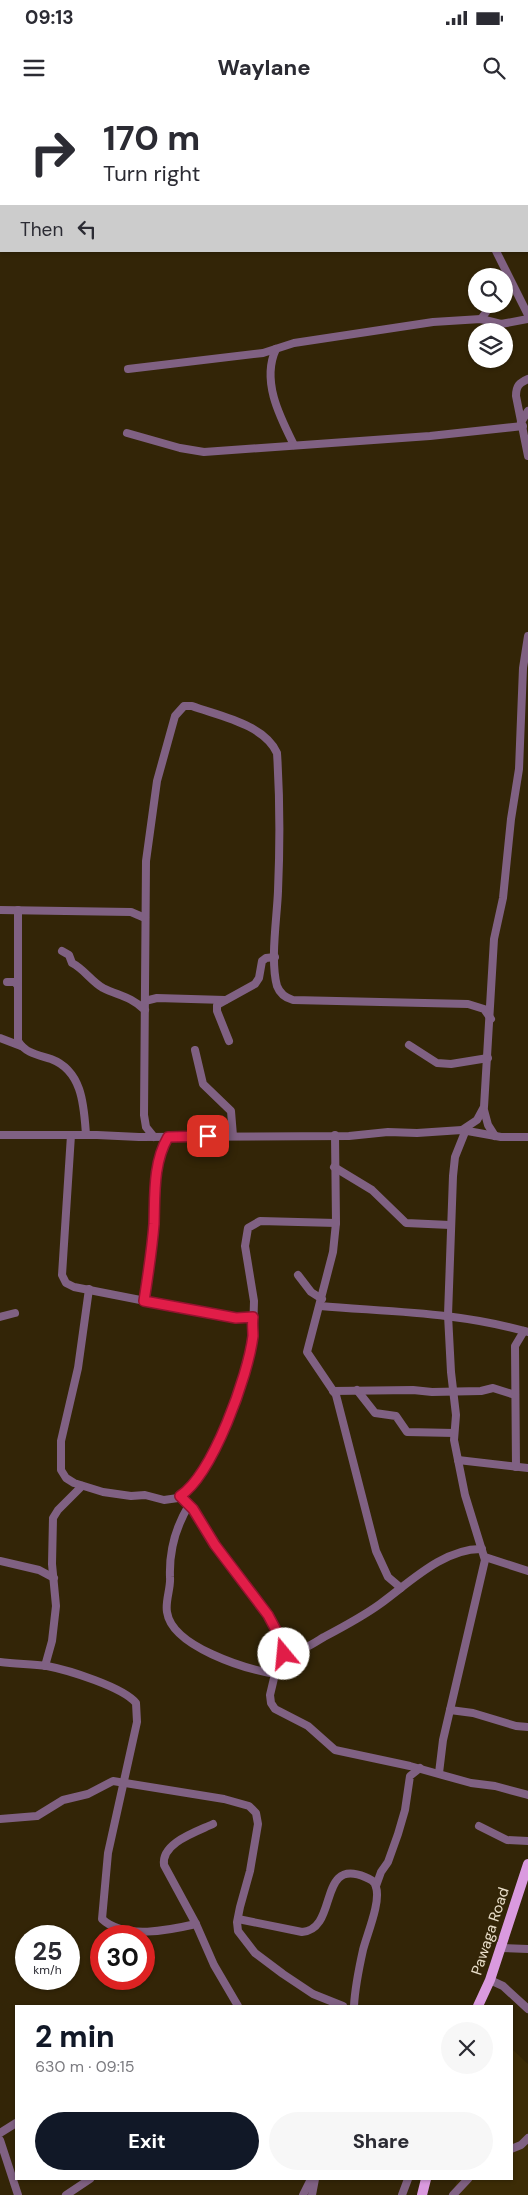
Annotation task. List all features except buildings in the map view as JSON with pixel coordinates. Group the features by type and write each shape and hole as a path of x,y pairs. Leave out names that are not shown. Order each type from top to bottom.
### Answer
{"main road":[{"name":"Pawaga Road","path":"478,2005 490,1980 528,1864"},
{"path":"422,2195 426,2180"}],"street":[{"path":"128,369 262,353 294,343 433,322 481,319 501,324 528,317 497,252"},
{"path":"502,262 502,268"},
{"path":"481,319 485,313"},
{"path":"276,349 270,366 272,391 294,445"},
{"path":"528,379 519,383 516,388 517,406 527,438 528,456"},
{"path":"522,424 528,411"},
{"path":"127,433 180,448 204,452 430,436 522,424"},
{"path":"496,1136 488,1125 484,1110 491,1019 494,939 504,898 511,819 519,769 523,668 528,636"},
{"path":"154,1137 146,1127 144,1116 144,918 146,861 157,781 175,716 184,706 192,706 228,719 264,736 273,744 277,753 279,844 274,930 278,988 286,998 294,1000 468,1004 484,1009 491,1019"},
{"path":"0,910 130,912 144,918"},
{"path":"18,910 17,1034 21,1046"},
{"path":"62,951 68,955 72,963 81,968 103,988 145,1005"},
{"path":"229,1041 216,1008 225,1000 256,984 262,961 266,958 275,957"},
{"path":"7,982 16,982 18,986"},
{"path":"145,1005 157,998 225,1000"},
{"path":"0,1038 21,1046 35,1055 52,1060 69,1072 80,1089 86,1135"},
{"path":"409,1045 437,1063 451,1064 488,1058"},
{"path":"195,1050 203,1084 229,1107 233,1115 233,1136"},
{"path":"439,1773 450,1710 484,1569 483,1553 465,1495 454,1433 456,1415 452,1391 448,1315 450,1225 454,1162 463,1131 472,1125 484,1110"},
{"path":"0,1135 154,1137 349,1136 388,1132 463,1131 496,1136 528,1137"},
{"path":"71,1135 63,1278 70,1286 236,1318 253,1317"},
{"path":"335,1135 336,1223 333,1252 307,1352 333,1391 338,1402 376,1551 388,1577 401,1588"},
{"path":"144,1301 154,1224 158,1163 168,1137"},
{"path":"334,1167 372,1190 406,1223 450,1225"},
{"path":"89,1289 78,1368 61,1440 60,1470 66,1478 82,1486 103,1492 131,1496 145,1495 171,1500 180,1496 201,1475 222,1435 251,1348 254,1302 245,1246 248,1228 260,1221 336,1223"},
{"path":"298,1275 321,1303 448,1315 489,1321 526,1331 515,1346 516,1467"},
{"path":"0,1317 14,1313"},
{"path":"333,1391 481,1391 493,1388 515,1395"},
{"path":"357,1390 375,1413 396,1416 407,1432 454,1433"},
{"path":"458,1460 528,1468"},
{"path":"45,1666 52,1641 56,1606 53,1518 58,1510 82,1486"},
{"path":"180,1496 190,1505 215,1545 272,1621 286,1649 294,1651 303,1649 357,1619 454,1553 468,1549 528,1571"},
{"path":"190,1505 180,1520 169,1560 170,1579 167,1611 171,1623 187,1639 207,1652 234,1664 275,1674"},
{"path":"0,1561 39,1570 54,1578"},
{"path":"286,1649 275,1674 270,1695 275,1709 308,1726 335,1750 420,1768 480,1785 495,1786 528,1795"},
{"path":"0,1662 45,1666 126,1693 136,1703 137,1722 108,1853 102,1919 111,1925 150,1932 167,1931 196,1924"},
{"path":"450,1710 473,1714 516,1726 528,1727"},
{"path":"354,2005 363,1951 377,1896 376,1886 381,1872 388,1862 398,1834 405,1810 410,1776 420,1768"},
{"path":"0,1819 37,1816 63,1800 88,1794 113,1781 165,1791 224,1799 249,1806 256,1813 258,1824 250,1871 238,1919 238,1931 255,1953 313,1994 340,2005"},
{"path":"213,1824 178,1842 167,1851 163,1860 164,1866 196,1924 214,1965 237,2005"},
{"path":"479,1826 507,1840 528,1842"},
{"path":"238,1919 309,1932 318,1924 325,1911 334,1883 340,1876 351,1873 364,1876 372,1880 376,1886"},
{"path":"500,1948 528,1949"},
{"path":"490,1980 503,1986 528,2009"},
{"path":"0,2133 15,2124"},
{"path":"513,2148 522,2145 528,2138"},
{"path":"0,2140 18,2195"},
{"path":"66,2195 88,2180"},
{"path":"303,2195 310,2180"},
{"path":"312,2195 315,2180"},
{"path":"402,2195 408,2180"},
{"path":"453,2195 467,2180"}],"shaded area":[{"path":"513,2050 528,2064 528,2195 453,2195 457,2180 513,2180"}],"route":[{"path":"208,1136 168,1137 163,1145 158,1163 154,1224 144,1301 236,1318 253,1317 251,1348 222,1435 201,1475 180,1496 197,1514 215,1545 236,1570 272,1621 286,1649 284,1654"}]}
